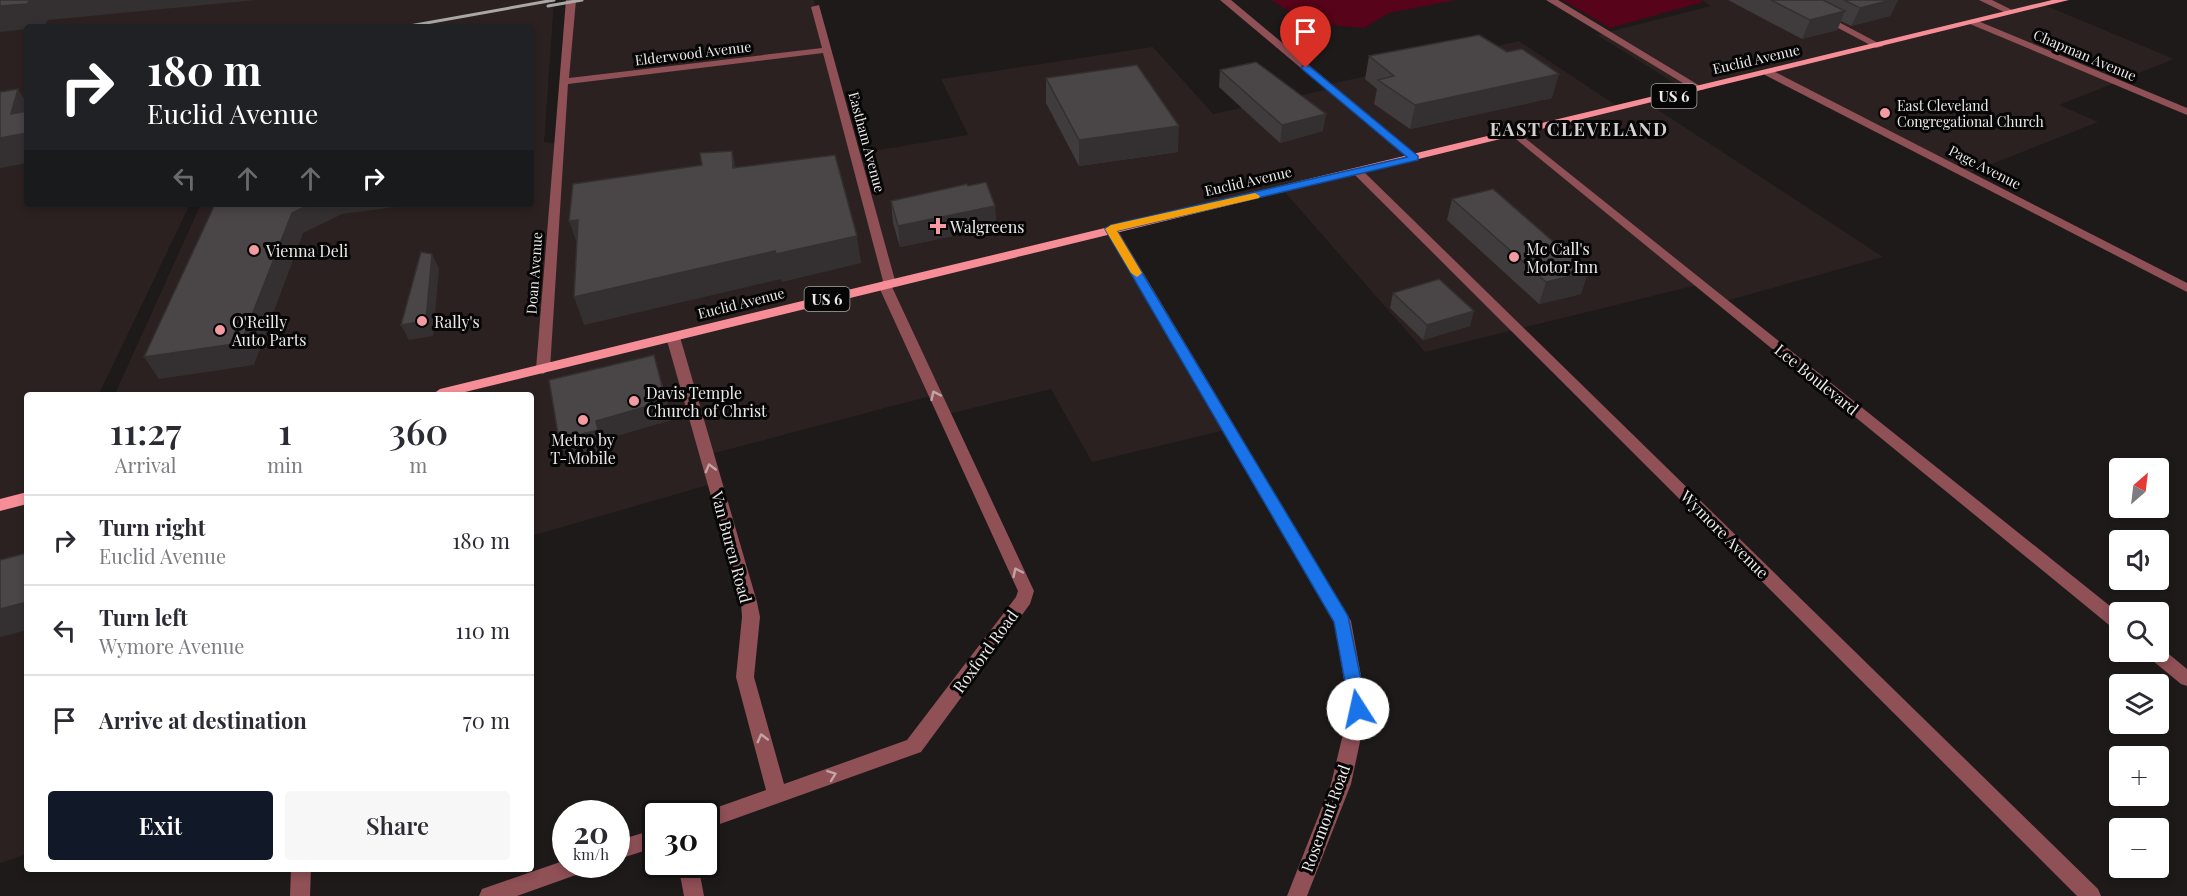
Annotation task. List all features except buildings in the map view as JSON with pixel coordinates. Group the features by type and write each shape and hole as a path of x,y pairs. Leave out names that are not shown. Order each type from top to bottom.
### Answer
{"main road":[{"name":"Euclid Avenue","path":"448,392 1111,229 1358,172 2064,0"},
{"path":"0,505 24,499"}],"street":[{"name":"Doan Avenue","path":"543,369 571,0"},
{"path":"1225,0 1414,158"},
{"path":"1551,0 1700,89"},
{"path":"1790,0 1880,46"},
{"path":"1984,0 2011,12"},
{"name":"Eastham Avenue","path":"816,7 887,284"},
{"name":"Chapman Avenue","path":"1973,22 2187,112"},
{"name":"Elderwood Avenue","path":"563,82 826,50"},
{"name":"Page Avenue","path":"1769,72 2187,288"},
{"name":"Lee Boulevard","path":"1515,134 2109,615"},
{"name":"Wymore Avenue","path":"1358,172 2091,896"},
{"name":"Rosemont Road","path":"1111,229 1342,621 1358,709 1341,784 1297,896"},
{"name":"Roxford Road","path":"720,815 914,746 1024,598 1026,591 887,284"},
{"name":"Van Buren Road","path":"673,337 749,602 751,617 745,677 777,795"},
{"path":"2166,662 2187,679"},
{"path":"300,896 301,872"},
{"path":"489,896 552,874"},
{"path":"691,878 694,896"}],"shaded area":[{"path":"0,0 554,0 544,142 558,144 570,2 582,0 814,0 855,154 968,135 941,79 1153,47 1213,114 1330,89 1327,85 1519,41 1620,108 1646,102 1883,257 1722,302 1701,284 1425,352 1283,190 1111,229 1229,429 1092,462 1051,389 944,415 934,395 707,455 715,483 534,535 534,392 116,392 200,207 534,207 534,24 24,24 24,157 0,161"},
{"path":"1271,0 1456,0 1389,13 1364,28 1339,26 1297,16"},
{"path":"1563,0 1700,0 1703,2 1610,28"},
{"path":"1702,0 2064,0 2044,5 2174,59 2059,105 2098,122 1966,174 1769,73 1689,92 1597,35 1711,6"},
{"path":"24,160 24,207 189,207 100,392 24,392 24,855 0,863 0,165"}],"railway":[{"path":"421,24 554,0"},
{"path":"548,6 582,0"},
{"path":"0,106 24,102"}],"slow traffic":[{"path":"1137,273 1111,229 1255,196"}],"place":[{"name":"East Cleveland Congregational Church","path":"1885,113"},
{"name":"Walgreens","path":"938,226"},
{"name":"Vienna Deli","path":"254,250"},
{"name":"Mc Call's Motor Inn","path":"1514,257"},
{"name":"Rally's","path":"422,321"},
{"name":"O'Reilly Auto Parts","path":"220,330"},
{"name":"Davis Temple Church of Christ","path":"634,401"},
{"name":"Metro by T-Mobile","path":"583,420"}],"district":[{"name":"EAST CLEVELAND","path":"1579,129"}],"route":[{"path":"1306,68 1414,158 1111,229 1342,621 1358,709"}]}
